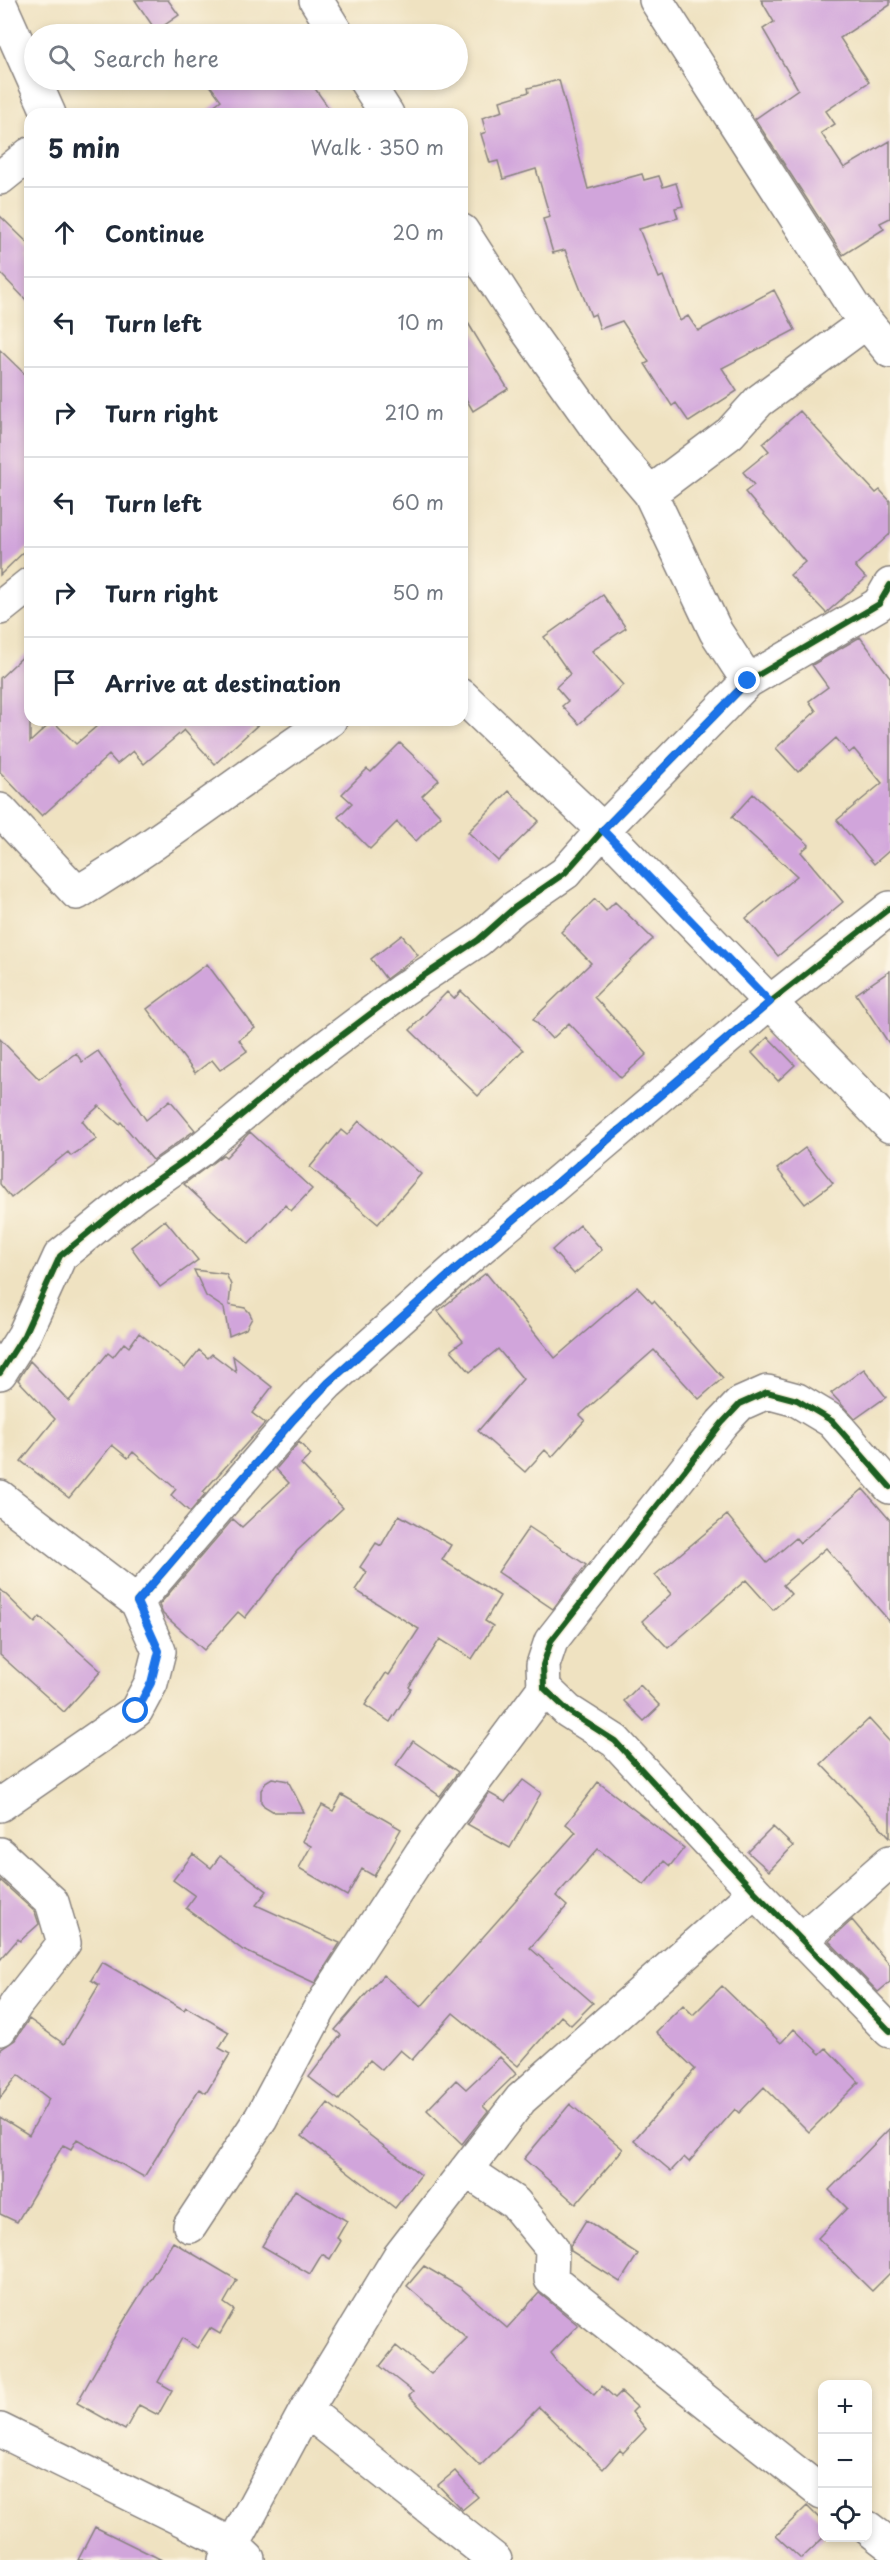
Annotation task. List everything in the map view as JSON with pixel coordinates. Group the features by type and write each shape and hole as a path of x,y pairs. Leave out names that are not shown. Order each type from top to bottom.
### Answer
{"street":[{"path":"316,0 331,24"},
{"path":"657,0 865,323 890,351"},
{"path":"0,4 24,58"},
{"path":"38,90 46,108"},
{"path":"371,90 383,108"},
{"path":"0,178 24,159"},
{"path":"468,240 519,319 606,441 650,493 716,632 748,681"},
{"path":"650,493 730,433 759,401 865,323"},
{"path":"0,1373 24,1335 60,1256 135,1195 200,1150 292,1072 402,990 478,940 514,908 565,873 603,830 748,681 879,604 890,585"},
{"path":"0,608 24,589"},
{"path":"468,702 603,830 890,1126"},
{"path":"0,810 78,893 123,865 265,763 321,726"},
{"path":"137,1602 293,1420 328,1383 467,1259 770,1002 890,908"},
{"path":"190,2226 261,2118 319,2010 422,1852 544,1688 543,1665 551,1641 722,1423 740,1404 767,1392 798,1400 832,1420 890,1487"},
{"path":"0,1497 137,1602 159,1651 151,1683 136,1711 0,1805"},
{"path":"544,1688 568,1711 615,1741 755,1892 890,2031"},
{"path":"0,1854 52,1902 64,1943 17,2003 0,2029"},
{"path":"801,1940 890,1862"},
{"path":"0,2430 236,2555 306,2410 399,2257 521,2099 755,1892"},
{"path":"466,2170 516,2203 552,2248 551,2279 818,2490"},
{"path":"306,2410 495,2560"},
{"path":"872,2532 890,2546"}],"building":[{"path":"135,0 168,0 179,15 166,24 151,24"},
{"path":"761,0 890,0 890,5 840,38 869,82 826,111 835,124 821,133 844,168 890,141 890,218 880,223 884,229 843,255 755,119 798,89 763,29 774,22"},
{"path":"559,80 588,189 642,174 644,180 659,176 663,187 676,183 683,206 675,208 678,218 639,229 659,278 663,276 680,321 688,316 698,331 774,290 795,330 722,368 737,391 689,422 676,403 672,406 645,364 649,362 622,321 600,329 595,314 591,316 565,250 553,253 543,219 550,217 536,169 503,179 498,161 490,163 481,134 486,132 482,118 503,111 500,101 529,92 528,88"},
{"path":"214,90 316,90 329,108 211,108 221,100"},
{"path":"0,216 24,239 24,298 0,273"},
{"path":"468,323 508,389 473,411 468,402"},
{"path":"0,350 24,373 24,552 0,575"},
{"path":"800,411 876,493 880,490 890,501 890,534 855,566 866,578 826,613 790,575 805,562 745,492 754,485 743,472 769,451 763,444"},
{"path":"603,595 626,628 592,651 623,685 579,724 562,706 568,701 556,687 570,674 544,637"},
{"path":"860,637 890,677 890,850 874,864 837,820 882,783 854,749 849,753 836,738 798,772 776,748 816,711 809,701 828,687 812,665"},
{"path":"24,656 24,726 30,726 30,742 48,726 58,726 76,744 97,726 256,726 215,764 184,730 144,764 133,751 117,764 109,755 42,816 0,772 0,678"},
{"path":"400,743 439,780 422,796 441,816 416,841 397,822 370,849 338,817 352,803 342,794 367,769 371,772"},
{"path":"509,791 539,821 498,861 468,832"},
{"path":"753,794 809,845 801,852 843,902 778,956 746,918 797,876 732,817"},
{"path":"595,899 606,911 615,902 653,939 594,997 647,1054 621,1078 569,1023 552,1039 533,1019 591,963 561,932"},
{"path":"402,935 418,955 386,979 371,959"},
{"path":"207,964 255,1028 239,1040 247,1051 220,1070 212,1060 195,1073 147,1009"},
{"path":"890,971 890,1045 856,994"},
{"path":"461,991 523,1050 478,1096 410,1030 447,992 454,999"},
{"path":"768,1037 795,1065 778,1081 752,1053"},
{"path":"0,1039 39,1079 76,1053 82,1062 98,1051 146,1120 170,1100 195,1130 153,1160 121,1122 119,1124 99,1106 82,1121 97,1139 71,1156 68,1152 11,1198 0,1184"},
{"path":"359,1121 421,1174 378,1224 310,1167 341,1130 347,1135"},
{"path":"250,1132 312,1189 291,1211 285,1205 249,1244 184,1184 223,1155 226,1157"},
{"path":"805,1148 833,1183 805,1204 777,1169"},
{"path":"165,1220 198,1260 160,1287 131,1247"},
{"path":"580,1225 602,1250 574,1274 552,1250"},
{"path":"194,1270 226,1274 231,1285 229,1305 245,1308 252,1318 246,1329 229,1336 224,1308 206,1296"},
{"path":"486,1273 555,1358 637,1287 652,1303 654,1301 723,1378 699,1399 654,1350 580,1415 585,1420 552,1457 545,1450 525,1472 478,1431 523,1379 498,1349 470,1372 451,1350 463,1341 438,1311"},
{"path":"139,1333 185,1368 199,1350 208,1358 212,1354 236,1372 233,1356 272,1387 252,1413 265,1423 203,1492 205,1494 190,1512 171,1495 176,1489 133,1452 128,1458 112,1445 69,1498 21,1461 55,1419 18,1380 30,1361 69,1401 108,1353 113,1357 124,1343 129,1347"},
{"path":"864,1369 886,1397 855,1419 831,1393"},
{"path":"299,1442 311,1455 301,1464 343,1508 297,1551 245,1618 238,1612 204,1650 163,1614 159,1605 233,1519 242,1527 289,1483 276,1469"},
{"path":"863,1489 890,1520 890,1622 826,1548 783,1585 791,1594 773,1610 746,1580 668,1648 642,1621 671,1594 655,1575 727,1515 767,1563 796,1538 800,1543"},
{"path":"399,1515 451,1545 442,1560 500,1596 485,1621 493,1626 472,1659 440,1639 390,1722 365,1705 386,1673 389,1675 419,1629 355,1590 367,1572 360,1567 376,1543 381,1546"},
{"path":"529,1527 586,1565 553,1609 498,1572"},
{"path":"0,1589 35,1623 40,1617 101,1671 64,1712 0,1655"},
{"path":"640,1685 660,1706 644,1721 624,1701"},
{"path":"869,1719 890,1742 890,1837 821,1764"},
{"path":"413,1741 458,1772 440,1796 396,1765"},
{"path":"272,1778 288,1781 304,1812 274,1812 264,1806 261,1802 261,1790"},
{"path":"523,1780 541,1793 510,1848 467,1824 489,1793 505,1802"},
{"path":"598,1782 684,1848 670,1866 664,1861 644,1885 598,1849 556,1896 567,1906 530,1948 593,2003 571,2025 561,2016 518,2066 453,2013 412,2060 400,2050 382,2070 370,2060 339,2100 309,2077 341,2035 335,2030 383,1975 421,2007 576,1832 566,1824"},
{"path":"342,1795 401,1829 374,1876 362,1869 347,1896 299,1868 311,1846 302,1841 322,1805 333,1811"},
{"path":"773,1827 793,1846 769,1871 748,1852"},
{"path":"193,1854 211,1868 220,1856 267,1891 256,1905 340,1943 315,1983 243,1950 186,1908 195,1896 173,1880"},
{"path":"0,1880 35,1912 39,1924 20,1941 18,1939 0,1960"},
{"path":"852,1920 890,1965 890,1982 878,1992 829,1941"},
{"path":"102,1962 184,2010 186,2007 229,2032 219,2048 230,2054 206,2093 199,2089 144,2177 77,2139 71,2149 63,2145 17,2222 0,2214 0,2117 29,2135 49,2099 18,2075 0,2098 0,2050 15,2040 29,2019 64,2044 99,1985 91,1980"},
{"path":"722,1986 781,2043 794,2029 820,2054 826,2048 859,2082 809,2132 764,2087 739,2113 735,2109 689,2162 684,2157 671,2171 634,2140 695,2069 656,2032 683,2005 693,2015"},
{"path":"500,2057 516,2074 483,2106 488,2111 462,2144 427,2110 456,2080 466,2089"},
{"path":"328,2103 421,2175 395,2208 302,2136"},
{"path":"570,2104 623,2149 576,2204 524,2159"},
{"path":"890,2128 890,2273 872,2291 818,2238 847,2208 829,2190"},
{"path":"295,2190 347,2221 337,2238 341,2241 330,2259 322,2254 310,2274 262,2246"},
{"path":"586,2220 638,2254 620,2282 571,2251 570,2246"},
{"path":"173,2242 237,2280 224,2303 234,2310 220,2334 210,2328 197,2348 182,2338 158,2382 172,2390 158,2415 139,2405 125,2430 77,2403 120,2327"},
{"path":"424,2266 460,2287 507,2328 539,2293 578,2325 551,2353 558,2362 594,2395 602,2386 615,2398 621,2392 637,2407 632,2412 646,2429 623,2453 620,2450 603,2469 539,2407 480,2466 409,2396 413,2392 380,2366 396,2346 431,2374 467,2338 407,2286"},
{"path":"455,2471 478,2497 462,2510 438,2485"},
{"path":"807,2506 818,2517 819,2542 801,2559 776,2536"},
{"path":"95,2527 162,2560 78,2560"}],"cycle path":[{"path":"0,1373 24,1335 60,1256 135,1195 200,1150 293,1072 402,990 478,940 514,908 565,873 603,830 748,681 879,604 890,585"},
{"path":"137,1602 293,1420 328,1383 458,1267 770,1002 890,908"},
{"path":"890,1487 832,1421 797,1400 767,1392 740,1404 722,1423 551,1641 543,1665 544,1688 568,1711 615,1741 755,1892 890,2031"}],"route":[{"path":"136,1711 151,1683 159,1651 137,1602 293,1420 328,1383 458,1267 770,1002 603,830 748,681"}]}
